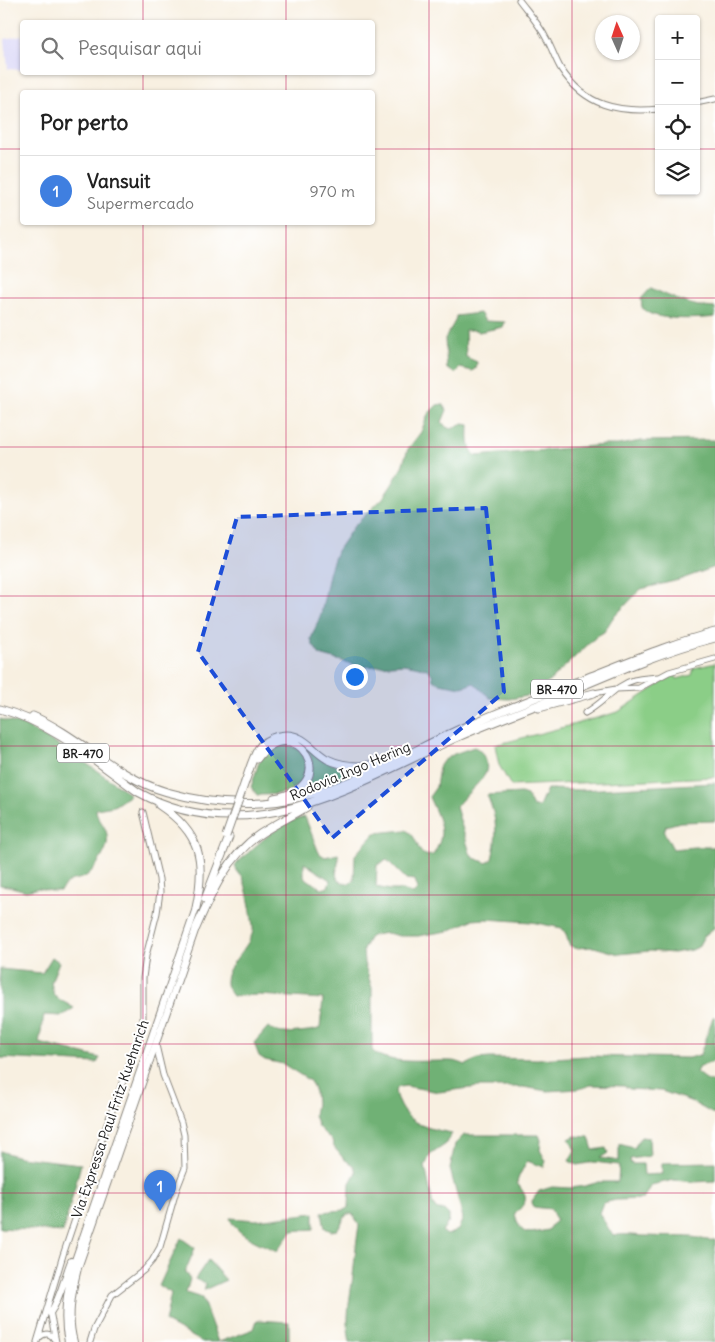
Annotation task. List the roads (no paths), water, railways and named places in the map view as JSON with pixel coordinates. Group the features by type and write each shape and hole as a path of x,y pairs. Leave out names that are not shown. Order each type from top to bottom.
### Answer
{"highway":[{"name":"Rodovia Ingo Hering","path":"0,704 52,725 120,771 149,786 193,798 247,804 288,800 317,793 359,777 503,710 639,656 715,632"},
{"name":"Rodovia Ingo Hering","path":"0,709 21,716 48,729 138,792 151,799 198,813 245,816 290,810 322,798 369,779 457,737 654,657 715,638"},
{"path":"514,714 594,693"},
{"path":"196,928 210,882 258,748 280,735 297,736 326,758 347,765 363,767 380,764 404,756"},
{"path":"247,782 256,760 263,751 274,743 291,742 300,746 308,756 310,771 308,779 303,785 286,794 247,804"},
{"path":"196,928 220,878 245,847 259,835 322,798"},
{"path":"151,799 176,817 193,839 199,855 202,874 196,908"},
{"path":"196,908 227,837"}],"main road":[{"name":"Via Expressa Paul Fritz Kuehnrich","path":"68,1342 65,1300 82,1239 196,908"},
{"name":"Via Expressa Paul Fritz Kuehnrich","path":"74,1342 70,1317 71,1301 78,1268 196,928"},
{"path":"50,1313 56,1306 64,1276 82,1239"}],"street":[{"path":"519,0 546,37 562,70 579,90 591,99 615,109 655,109"},
{"path":"700,102 715,99"},
{"path":"594,693 616,689 639,688 678,669 715,659"},
{"path":"585,713 616,689 634,680 661,676"},
{"path":"594,693 599,697 599,704"},
{"path":"37,1341 105,1130 136,1047 143,1022 144,971 160,892 159,879 143,812"},
{"path":"90,1342 94,1329 112,1295 144,1270 160,1247 176,1191 186,1168 184,1135 181,1122 163,1075 156,1041"},
{"path":"49,1301 56,1342"},
{"path":"42,1326 50,1313"},
{"path":"37,1341 43,1334 47,1333 56,1342"}],"place":[{"name":"Vansuit","path":"160,1211"}]}
